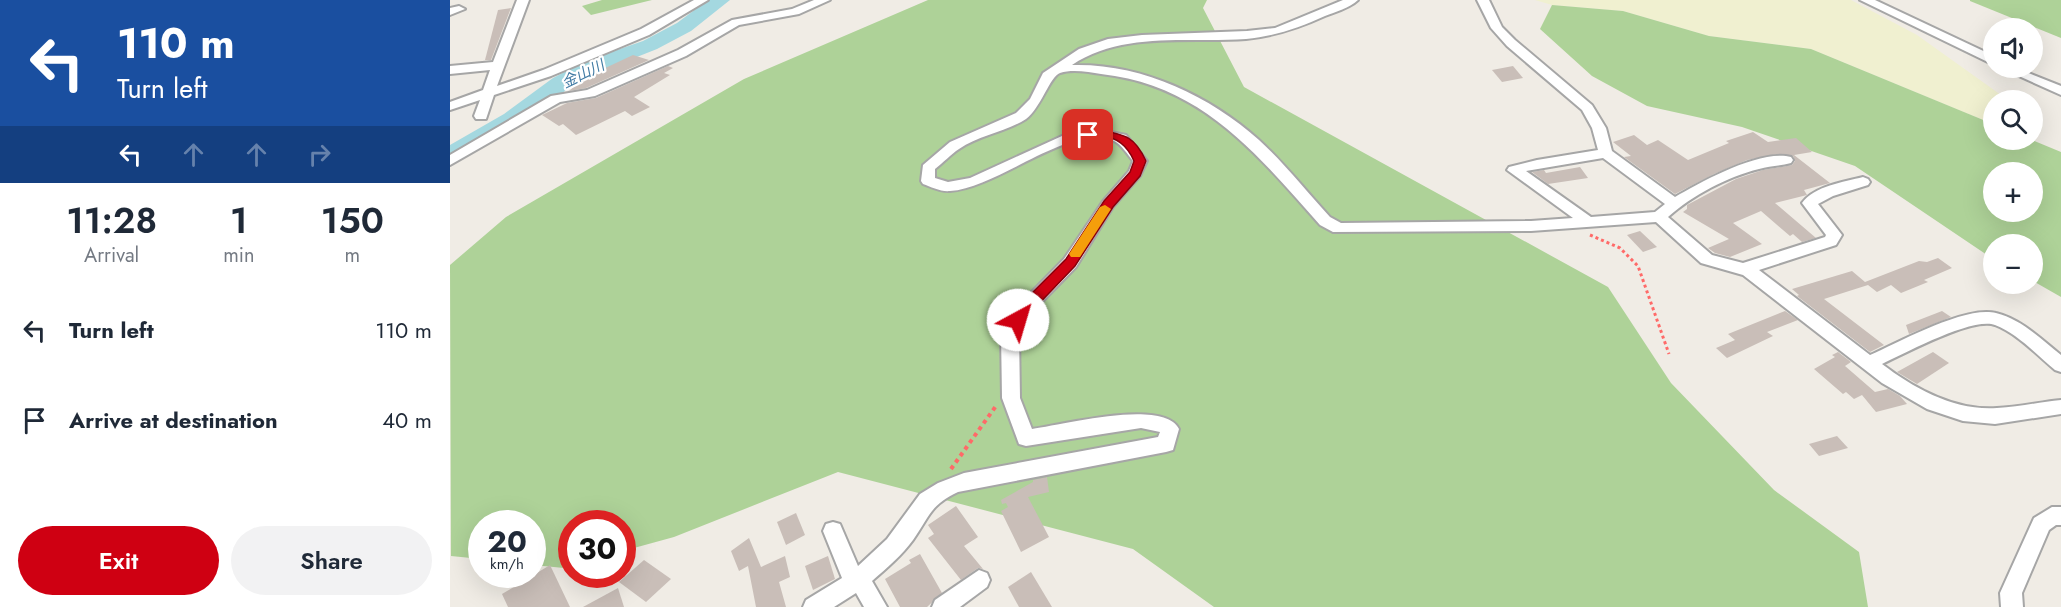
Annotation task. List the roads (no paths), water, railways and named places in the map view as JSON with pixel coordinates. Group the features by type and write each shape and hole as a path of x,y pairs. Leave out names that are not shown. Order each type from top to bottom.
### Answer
{"street":[{"path":"450,106 488,94 645,32 702,0"},
{"path":"450,161 556,99 599,89 682,53 736,22 795,12 824,0"},
{"path":"814,607 857,580 905,534 920,509 948,486 964,481 1166,444 1170,429 1160,423 1141,420 1026,438 1011,398 1010,333 1027,307 1070,263 1108,204 1135,173 1140,161 1134,147 1121,138 1101,133 1074,137 1050,144 963,185 945,188 928,181 928,168 955,145 1021,116 1036,101 1047,76 1083,52 1108,43 1169,37 1247,35 1275,31 1296,26 1352,0"},
{"path":"1484,0 1497,28 1511,43 1587,108 1599,128 1606,153 1674,204"},
{"path":"1866,0 1983,56"},
{"path":"481,116 498,65 524,3"},
{"path":"450,70 498,65"},
{"path":"1059,69 1076,67 1138,78 1168,88 1218,115 1254,143 1325,221 1338,228 1531,226 1588,228 1659,217 1674,204 1712,181 1734,171 1749,165 1786,160"},
{"path":"2030,78 2061,91"},
{"path":"1588,228 1514,170 1606,153"},
{"path":"1743,269 1831,241 1834,235 1831,228 1809,203 1826,193 1863,183"},
{"path":"1659,217 1707,259 1749,270 1888,378 1933,404 1963,413 1995,416 2061,407"},
{"path":"1868,363 1948,328 1981,317 1994,318 2012,328 2061,365"},
{"path":"2012,607 2011,593 2041,524 2052,516 2061,516"},
{"path":"833,531 857,580 876,607"},
{"path":"943,607 979,580"}],"waterway":[{"name":"金山川","path":"450,155 512,119 561,83 596,65 650,45 684,27 720,0"}]}
